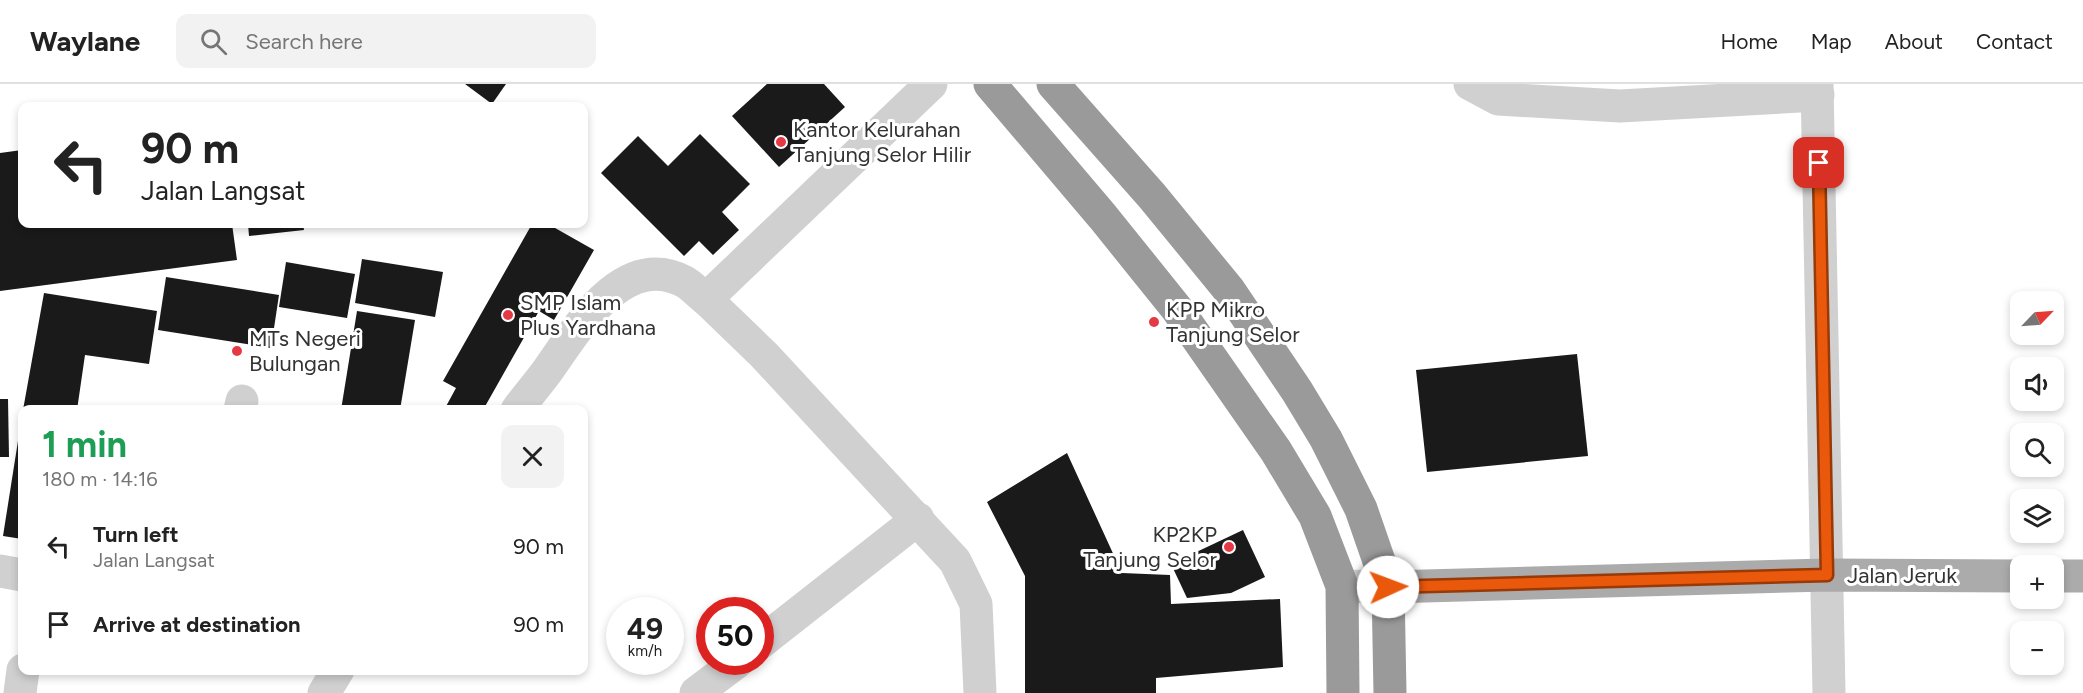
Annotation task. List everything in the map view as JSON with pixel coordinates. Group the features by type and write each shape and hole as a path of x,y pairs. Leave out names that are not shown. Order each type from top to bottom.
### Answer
{"highway":[{"path":"990,84 1103,217 1191,328 1276,451 1315,516 1342,586 1343,693"},
{"path":"1053,84 1152,196 1229,290 1297,391 1326,439 1361,509 1388,587 1390,693"}],"main road":[{"name":"Jalan Jeruk","path":"1388,587 1827,575 2010,576"},
{"path":"2064,576 2083,576"}],"street":[{"path":"706,299 931,84"},
{"path":"1470,84 1498,99 1609,106 1818,89 1829,693"},
{"path":"521,405 577,329 601,301 615,289 632,278 648,275 667,276 685,282 764,355 918,519 954,561 976,604 980,693"},
{"path":"774,632 918,519"},
{"path":"0,571 18,574"},
{"path":"1342,586 1388,587"},
{"path":"20,693 22,675"},
{"path":"324,693 335,675"},
{"path":"696,693 720,675"}],"building":[{"path":"465,84 506,84 493,102 489,102"},
{"name":"Kantor Kelurahan Tanjung Selor Hilir","path":"767,84 824,84 845,107 779,167 732,116"},
{"path":"700,134 750,184 722,212 739,230 713,255 699,241 684,256 601,173 638,136 668,166"},
{"path":"18,151 18,228 233,228 237,260 0,291 0,153"},
{"path":"248,228 304,228 304,230 249,236"},
{"name":"SMP Islam Plus Yardhana","path":"530,228 555,228 594,250 554,320 539,311 486,405 447,405 456,388 443,381"},
{"path":"362,259 443,272 435,317 355,303"},
{"path":"286,262 355,274 347,318 279,307"},
{"path":"166,277 279,295 271,348 158,330"},
{"path":"44,293 157,311 149,364 85,355 78,405 24,405"},
{"path":"357,311 415,320 401,405 342,405"},
{"path":"1577,354 1588,456 1427,472 1416,370"},
{"path":"0,399 8,399 9,457 0,457"},
{"path":"18,441 18,538 3,536"},
{"path":"1067,453 1122,573 1170,575 1171,604 1280,599 1283,667 1156,678 1156,693 1025,693 1025,576 987,502"},
{"name":"KP2KP Tanjung Selor","path":"1243,530 1265,577 1231,593 1187,598 1171,564"}],"place":[{"name":"Kantor Kelurahan Tanjung Selor Hilir","path":"781,142"},
{"name":"SMP Islam Plus Yardhana","path":"508,315"},
{"name":"KPP Mikro Tanjung Selor","path":"1154,322"},
{"name":"MTs Negeri Bulungan","path":"237,351"},
{"name":"KP2KP Tanjung Selor","path":"1229,547"}],"route":[{"path":"1388,587 1827,575 1819,163"}]}
